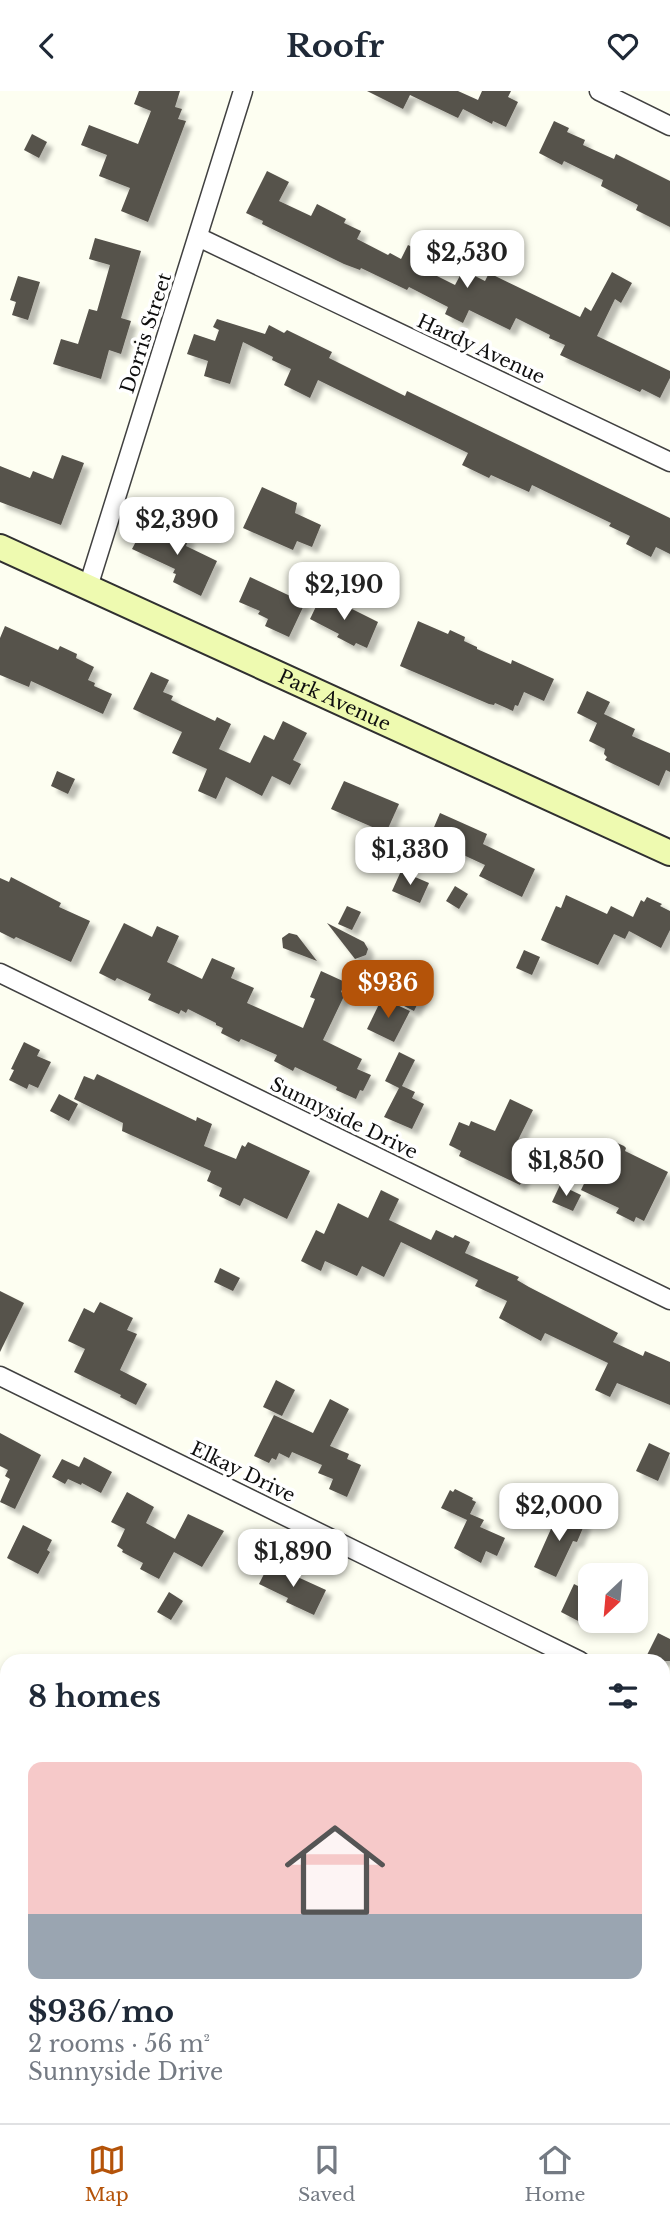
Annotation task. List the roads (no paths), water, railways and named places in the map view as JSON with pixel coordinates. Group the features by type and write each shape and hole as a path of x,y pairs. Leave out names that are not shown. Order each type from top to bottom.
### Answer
{"street":[{"name":"Dorris Street","path":"88,587 243,91"},
{"path":"599,91 670,125"},
{"name":"Hardy Avenue","path":"198,237 670,462"},
{"name":"Park Avenue","path":"0,547 670,853"},
{"name":"Sunnyside Drive","path":"0,973 670,1300"},
{"name":"Elkay Drive","path":"0,1376 566,1654"}]}
